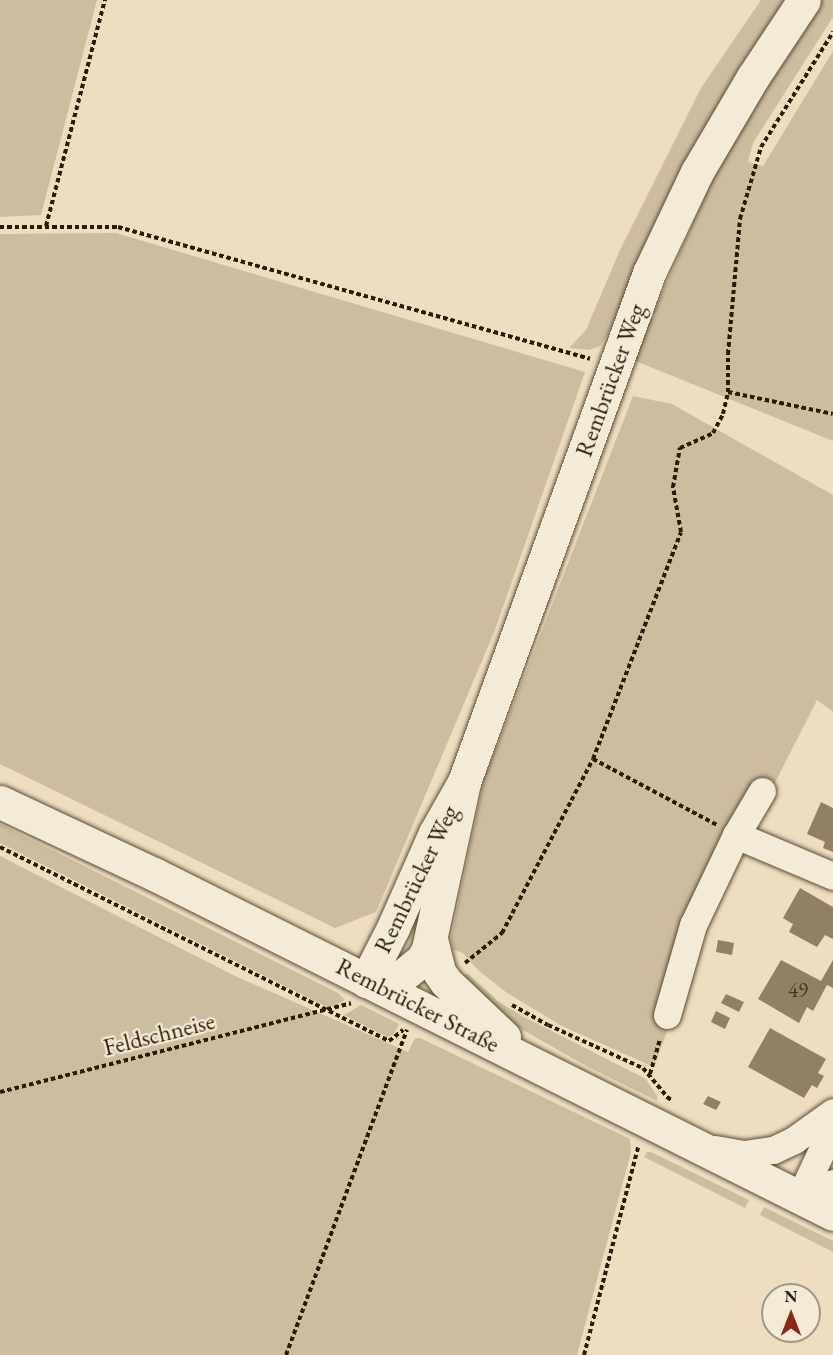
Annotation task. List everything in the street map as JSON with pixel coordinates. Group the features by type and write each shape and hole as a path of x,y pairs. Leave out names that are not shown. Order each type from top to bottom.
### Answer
{"street":[{"name":"Rembrücker Weg","path":"464,782 435,833 393,928 366,981 397,980 422,960 431,939 464,782 649,273 698,172 753,77 804,0"},
{"path":"667,1015 693,925 736,835 762,791"},
{"name":"Rembrücker Straße","path":"0,802 154,874 833,1214"},
{"path":"736,835 833,876"},
{"path":"431,939 458,968 466,1003 535,1064"},
{"path":"688,1141 727,1153 759,1154 794,1140 833,1112"},
{"path":"800,1197 833,1126"},
{"path":"800,1197 833,1184"}],"path":[{"path":"46,226 105,0"},
{"path":"458,968 502,933 593,759 681,532 673,487 680,448 713,434 723,414 728,392 728,354 740,219 761,147 833,32"},
{"path":"0,227 118,227 567,354 615,365"},
{"path":"728,392 833,414"},
{"path":"593,759 736,835"},
{"path":"0,847 390,1041 408,1026 286,1355"},
{"path":"502,1000 548,1025 643,1068 667,1097 676,1102"},
{"name":"Feldschneise","path":"0,1092 327,1011"},
{"path":"650,1075 667,1015"},
{"path":"584,1355 644,1119"}],"shaded area":[{"path":"0,0 97,0 41,215 0,217"},
{"path":"761,0 789,0 648,250 608,334 600,346 589,350 569,348 586,330 620,250 701,88"},
{"path":"820,0 833,0 833,17 753,143 748,162 763,166 833,51 833,441 633,360 733,132"},
{"path":"116,233 585,372 495,630 376,912 335,928 0,764 0,234"},
{"path":"633,396 672,404 833,495 833,712 817,700 716,899 654,1067 562,1026 507,993 478,970 463,953 454,950 451,939 484,780"},
{"path":"0,824 338,993 345,1000 329,1008 0,843"},
{"path":"0,856 235,976 408,1052 415,1038 420,1038 630,1139 631,1152 577,1355 0,1355"},
{"path":"468,974 499,1002 522,1016 646,1079 657,1096 657,1101 588,1067 486,1009 457,977"},
{"path":"361,1005 399,1024 393,1035 387,1037 344,1015"},
{"path":"647,1152 749,1200 745,1208 644,1157"},
{"path":"764,1207 833,1241 833,1252 760,1215"}],"building":[{"path":"821,802 833,808 833,852 823,848 825,842 807,834"},
{"path":"800,888 833,907 833,939 825,935 817,947 789,932 793,924 783,918"},
{"path":"718,940 734,943 732,955 716,952"},
{"path":"781,960 821,981 833,960 833,988 827,985 813,1011 807,1007 799,1023 758,999"},
{"path":"726,994 744,1002 739,1012 721,1003"},
{"path":"716,1011 730,1018 725,1029 711,1022"},
{"path":"770,1028 826,1059 818,1073 824,1076 817,1088 812,1085 804,1098 748,1067"},
{"path":"708,1096 721,1102 716,1110 703,1104"}]}
